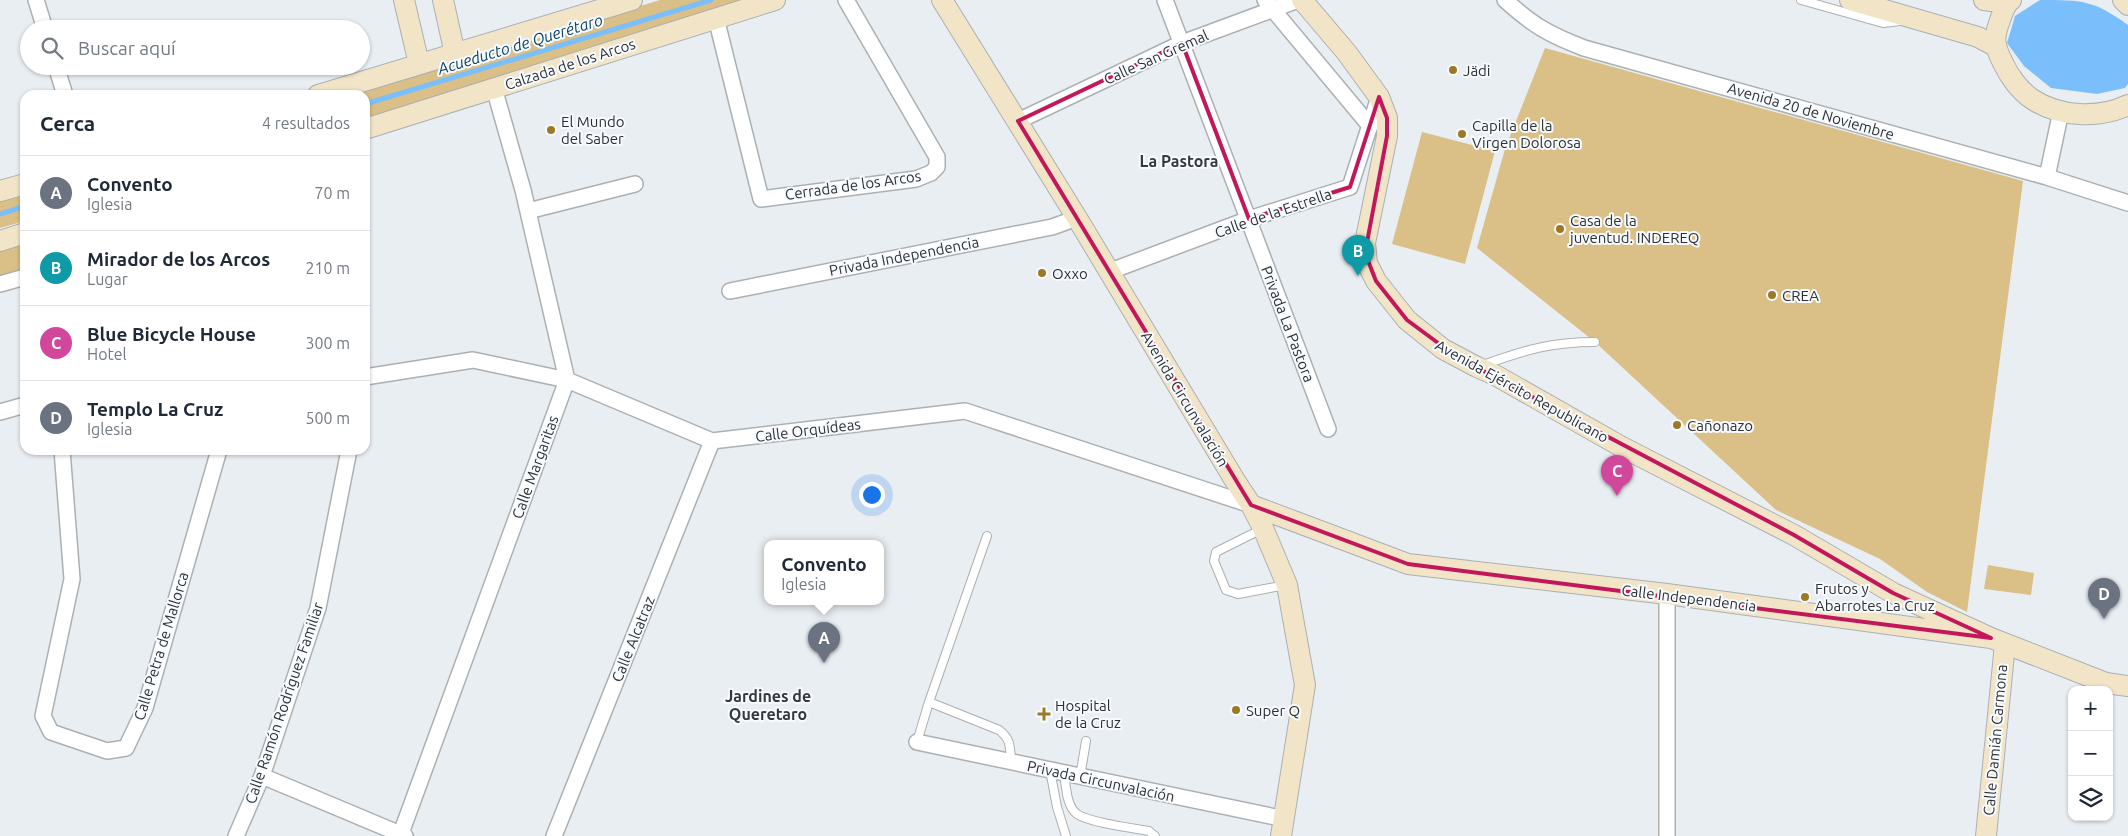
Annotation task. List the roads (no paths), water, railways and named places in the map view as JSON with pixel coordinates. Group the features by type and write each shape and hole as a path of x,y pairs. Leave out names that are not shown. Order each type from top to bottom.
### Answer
{"street":[{"path":"36,0 42,20"},
{"path":"404,0 419,64"},
{"path":"443,0 455,54"},
{"path":"334,90 632,0"},
{"name":"Calzada de los Arcos","path":"370,127 775,0"},
{"name":"Cerrada de los Arcos","path":"716,18 760,199 916,179 931,173 936,168 937,158 846,0"},
{"name":"Avenida Circunvalación","path":"942,0 1251,505 1263,528 1287,585 1304,685 1283,828"},
{"name":"Privada La Pastora","path":"1165,0 1328,429"},
{"name":"Calle San Gremal","path":"1018,122 1268,4 1300,0"},
{"name":"Avenida Ejército Republicano","path":"1300,0 1347,53 1379,97 1388,118 1387,136 1365,243 1367,263 1376,281 1407,320 1443,349 1477,368 1495,375 1622,447 1794,535 1893,593 1998,641"},
{"name":"Avenida 20 de Noviembre","path":"1505,0 1529,21 1549,34 1584,48 2047,177 2128,203"},
{"path":"1850,0 1978,37 1995,46"},
{"path":"1984,0 2009,1 1998,25 1995,46 2010,76 2032,99 2061,111 2092,115 2128,105"},
{"path":"2123,0 2128,5"},
{"path":"1268,4 1370,126"},
{"path":"59,75 63,90"},
{"path":"494,88 528,211 567,380"},
{"name":"Calle de la Estrella","path":"1108,272 1249,219 1350,187 1379,97"},
{"path":"2047,177 2061,111"},
{"path":"528,211 635,184"},
{"path":"0,191 20,185"},
{"name":"Privada Independencia","path":"730,291 1052,226 1077,218"},
{"path":"0,240 20,234"},
{"path":"0,284 20,278"},
{"name":"Calle Orquídeas","path":"370,376 473,360 567,380 712,441 965,411 1251,505"},
{"name":"Calle Margaritas","path":"402,836 567,380"},
{"path":"0,412 20,406"},
{"name":"Calle Alcatraz","path":"554,836 712,441"},
{"name":"Calle Petra de Mallorca","path":"62,455 72,579 43,716 51,732 107,751 126,748 145,708 219,455"},
{"name":"Calle Ramón Rodríguez Familiar","path":"236,836 262,776 318,608 348,455"},
{"name":"Calle Independencia","path":"1251,505 1408,564 1667,594 1998,641 2106,683 2128,686"},
{"path":"1667,594 1667,836"},
{"name":"Calle Damián Carmona","path":"1986,836 1998,641"},
{"name":"Privada Circunvalación","path":"917,742 1080,777 1283,828"},
{"path":"262,776 402,836"}],"lane":[{"path":"1801,0 1883,24 1916,19"},
{"path":"1477,368 1530,348 1570,342 1595,342"},
{"path":"1263,528 1216,552 1214,561 1226,590 1238,594 1287,585"},
{"path":"917,742 929,702 987,536"},
{"path":"929,702 999,730 1007,736 1010,744 1011,762"},
{"path":"1080,777 1086,741"},
{"path":"1057,772 1057,807 1066,836"},
{"path":"1057,772 1069,801 1077,813 1096,820 1150,831 1155,836"}],"water":[{"path":"2040,0 2067,0 2087,3 2106,11 2128,25 2128,84 2125,88 2097,94 2051,88 2024,66 2007,43 2015,16"}],"waterway":[{"name":"Acueducto de Querétaro","path":"370,102 711,0"},
{"name":"Acueducto de Querétaro","path":"0,214 20,208"}],"place":[{"name":"Jädi","path":"1453,70"},
{"name":"El Mundo del Saber","path":"551,130"},
{"name":"Capilla de la Virgen Dolorosa","path":"1462,134"},
{"name":"Casa de la juventud. INDEREQ","path":"1560,229"},
{"name":"Oxxo","path":"1042,273"},
{"name":"Mirador de los Arcos","path":"1358,276"},
{"name":"CREA","path":"1772,295"},
{"name":"Cañonazo","path":"1677,425"},
{"name":"Blue Bicycle House","path":"1617,496"},
{"name":"Frutos y Abarrotes La Cruz","path":"1805,597"},
{"name":"Templo La Cruz","path":"2104,619"},
{"name":"Convento","path":"824,663"},
{"name":"Super Q","path":"1236,710"},
{"name":"Hospital de la Cruz","path":"1044,714"}],"district":[{"name":"La Pastora","path":"1179,161"},
{"name":"Jardines de Queretaro","path":"768,705"}]}
